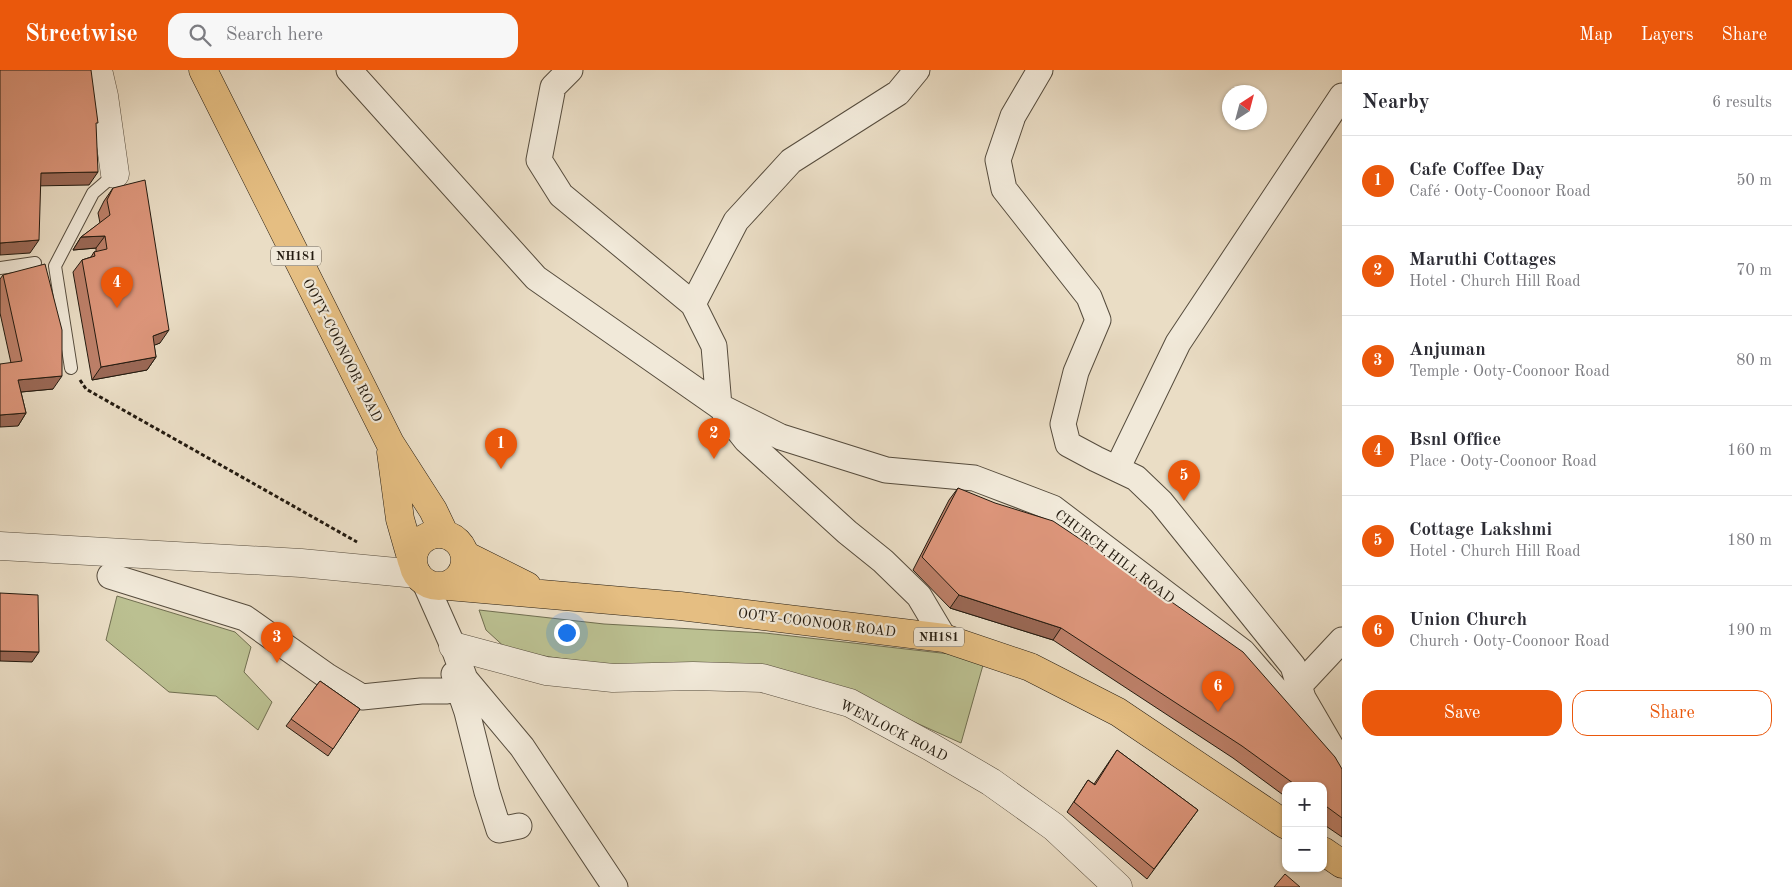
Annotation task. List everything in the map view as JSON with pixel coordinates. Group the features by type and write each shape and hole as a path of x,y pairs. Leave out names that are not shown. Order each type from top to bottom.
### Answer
{"highway":[{"name":"OOTY-COONOOR ROAD","path":"202,70 390,443 433,510 444,533"},
{"name":"OOTY-COONOOR ROAD","path":"390,443 400,519 426,576 544,594 680,606 944,638 1030,667 1118,712 1282,822"},
{"name":"NH181","path":"444,533 459,540 466,556 544,594"},
{"path":"444,533 426,536 416,545 426,576 464,571 466,556"},
{"path":"1327,854 1342,864"}],"street":[{"path":"98,70 104,96 115,174"},
{"path":"349,70 536,278 719,406 746,440 847,532 883,561 919,596 944,638"},
{"path":"570,70 553,87 539,160 561,195 693,304 714,346 719,406"},
{"path":"693,304 736,221 791,161 898,93 918,70"},
{"path":"1040,70 1014,116 998,160 1004,189 1089,297 1098,320 1076,372 1063,424 1068,444 1136,478 1161,502 1293,666 1303,698 1342,765"},
{"path":"1117,469 1178,343 1342,96"},
{"name":"CHURCH HILL ROAD","path":"719,406 781,437 886,470 974,478 1053,508 1243,652 1342,765"},
{"path":"0,546 301,563 426,576 465,679 522,747 615,887"},
{"path":"110,576 245,618 327,676 362,696 446,691 459,688"},
{"path":"1299,686 1342,640"},
{"path":"454,646 454,675 467,712 482,775 499,830 519,826"},
{"name":"WENLOCK ROAD","path":"454,646 546,671 613,678 693,676 762,678 850,703 991,782 1054,827 1118,887"}],"lane":[{"path":"71,368 55,266 93,193 115,174"},
{"path":"0,268 35,263"}],"path":[{"path":"86,389 359,543"}],"green space":[{"path":"117,596 235,632 251,647 244,672 272,702 258,730 216,696 169,692 106,640"},
{"path":"479,610 604,624 765,633 985,658 961,743 874,704 509,651 486,630"}],"building":[{"path":"0,70 91,70 98,123 96,123 98,172 41,173 39,240 0,243"},
{"path":"145,180 169,330 153,336 156,357 101,367 82,260 95,256 94,252 107,249 105,236 81,237 110,215 107,200 113,188"},
{"path":"45,264 62,330 62,376 18,380 26,413 0,415 0,364 22,361 3,275"},
{"path":"958,488 995,503 1053,521 1243,652 1335,757 1342,769 1342,818 1327,807 1327,782 1292,782 1242,746 1061,628 959,595 922,557"},
{"path":"0,593 38,595 39,652 0,651"},
{"path":"320,681 360,709 333,749 291,719"},
{"path":"1117,750 1198,810 1154,869 1074,802 1088,780 1095,785"},
{"path":"1285,874 1300,887 1274,887"}],"place":[{"name":"Bsnl Office","path":"117,308"},
{"name":"Maruthi Cottages","path":"714,459"},
{"name":"Cafe Coffee Day","path":"501,469"},
{"name":"Cottage Lakshmi","path":"1184,501"},
{"name":"Anjuman","path":"277,663"},
{"name":"Union Church","path":"1218,712"}]}
